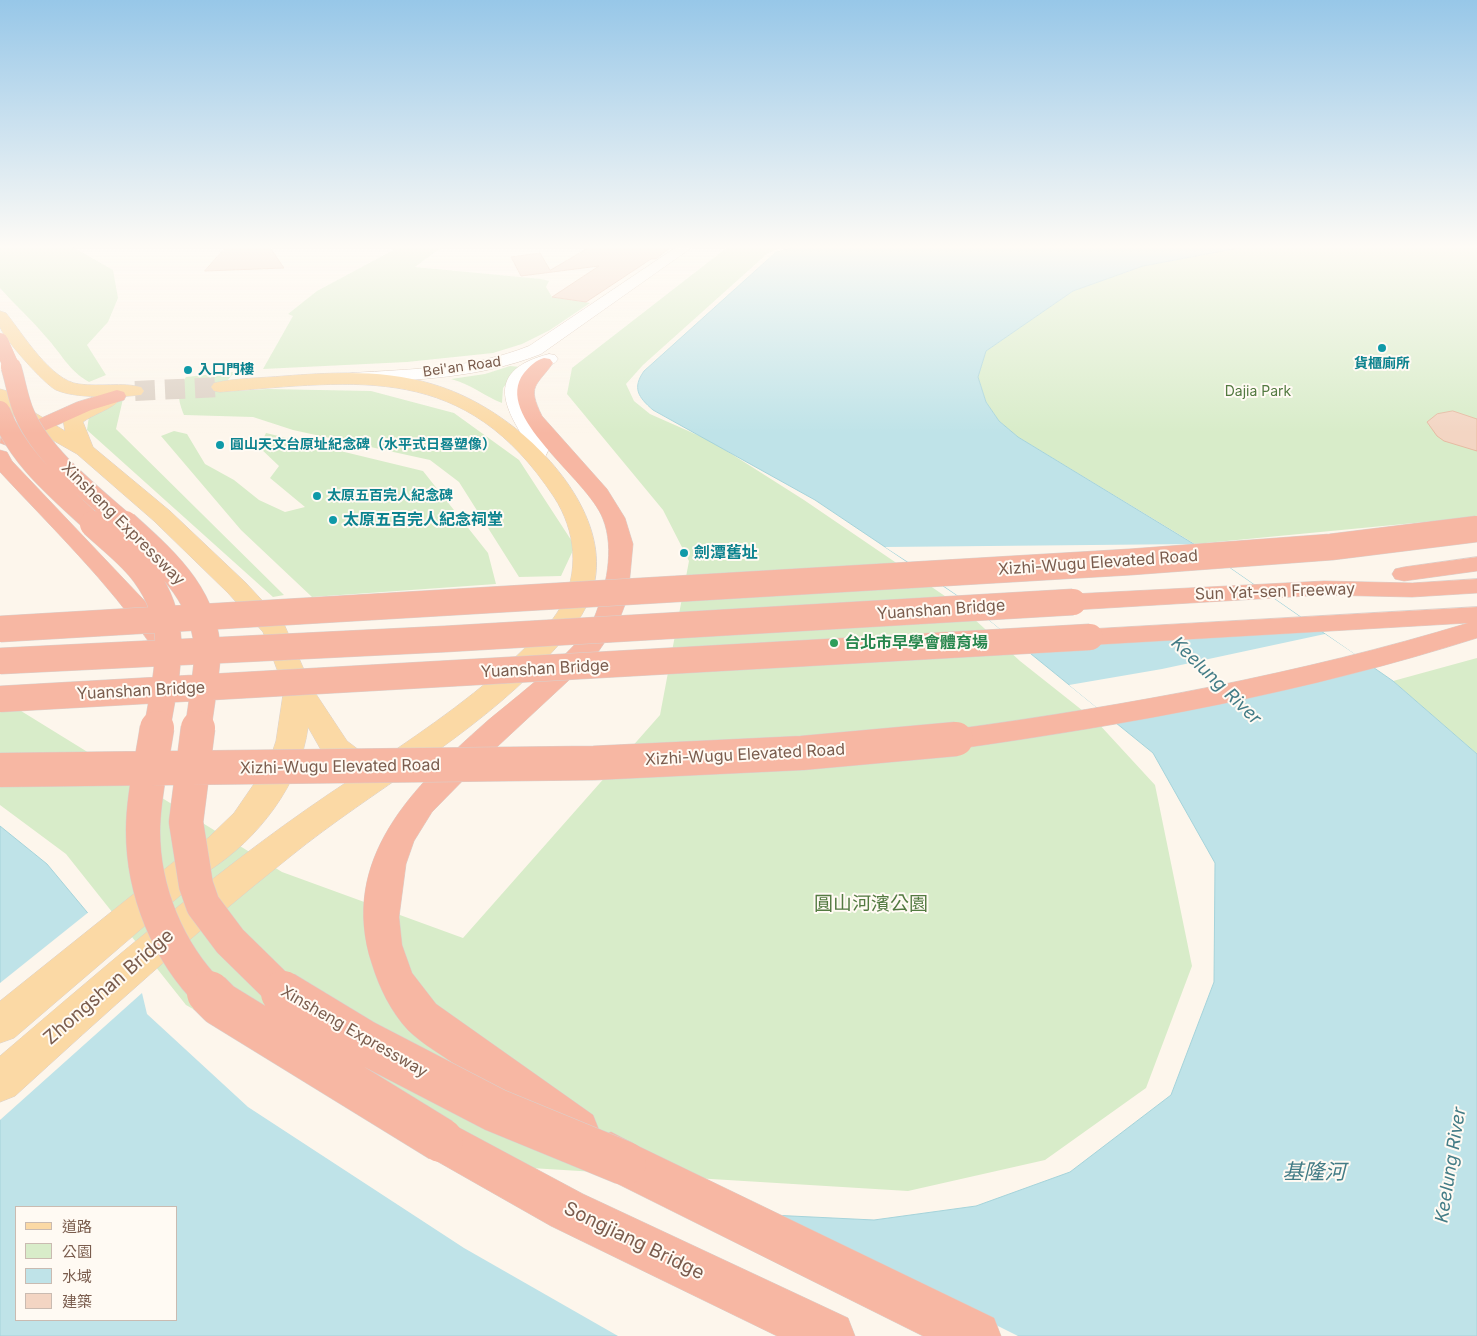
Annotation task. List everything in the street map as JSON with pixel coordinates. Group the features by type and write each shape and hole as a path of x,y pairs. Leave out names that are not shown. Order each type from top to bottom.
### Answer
{"highway":[{"name":"Xinsheng Expressway","path":"0,341 12,363 22,407 31,426 58,459 176,574 193,597 199,612 206,634 207,659 186,822 195,878 203,905 230,941 283,993 364,1042 495,1110 624,1163"},
{"path":"544,363 527,382 524,391 527,405 533,418 599,494 614,518 621,544 615,597 605,623 586,649 472,752 445,779 421,804 399,838 389,864 383,893 381,917 384,945 396,981 422,1017 624,1163 976,1336"},
{"path":"128,393 102,399 39,425 4,448 3,463 48,508 150,623 160,638 168,662"},
{"name":"Xinsheng Expressway","path":"0,410 6,427 29,462 151,582 161,599 167,617 168,662 143,830 146,875 171,943 190,974 220,1004 441,1140"},
{"name":"Xizhi-Wugu Elevated Road","path":"0,629 1139,561 1331,547 1477,529"},
{"path":"1324,588 1477,564"},
{"name":"Sun Yat-sen Freeway","path":"1073,602 1324,588 1412,590 1477,586"},
{"name":"Yuanshan Bridge","path":"0,661 446,639 1073,602"},
{"name":"Sun Yat-sen Freeway","path":"1090,637 1477,615"},
{"name":"Xizhi-Wugu Elevated Road","path":"0,770 594,763 802,753 956,739 1164,708 1287,683 1407,652 1477,629"},
{"name":"Yuanshan Bridge","path":"0,699 1090,637"},
{"name":"Songjiang Bridge","path":"441,1140 567,1210 830,1336"}],"main road":[{"name":"Bei'an Road","path":"352,378 467,369 519,357 536,350 601,308"},
{"name":"Bei'an Road","path":"536,457 540,447 514,406 513,388 515,380 527,368 544,363 615,308"},
{"path":"0,316 51,378 63,386 83,390 128,393"},
{"name":"Zhongshan Bridge","path":"0,1082 219,893 287,840 450,728 511,677 552,637 574,606 583,576 585,554 578,521 536,457 506,430 481,412 456,398 420,387 352,378 220,387"},
{"path":"84,450 79,437 73,430 73,420 88,409 128,393"},
{"path":"0,395 10,406 39,425 84,450 162,516 262,614 275,630 298,688 336,749 353,764 378,778"},
{"path":"0,1025 195,864 220,847 246,822 266,794 284,763 291,742 298,688"}],"green space":[{"path":"19,308 114,308 108,322 87,345 106,375 89,382 82,378"},
{"path":"295,308 582,308 550,330 522,344 493,353 407,362 263,369 293,316 288,314"},
{"name":"圓山河濱公園","path":"649,308 706,308 643,365 626,384 634,401 650,414 711,441 804,500 961,607 1020,661 1097,722 1155,785 1192,966 1146,1088 1045,1160 908,1191 465,1164 186,1005 66,854 0,805 0,698 282,872 463,938 660,715 689,561 663,510 567,394 572,368"},
{"name":"Dajia Park","path":"1048,308 1477,308 1477,517 1195,544 1018,437 999,421 986,402 978,377 986,351"},
{"path":"510,366 521,367 503,388 502,403 451,379 485,374"},
{"path":"252,370 232,375 218,392 268,389 371,391 454,413 519,460 575,546 561,576 519,577 459,482 430,460 293,430 253,417 184,415 180,405 179,391 186,377"},
{"path":"123,399 116,429 284,595 273,597 87,430 89,416"},
{"path":"174,431 187,434 205,464 234,480 259,500 285,512 305,507 270,478 279,466 259,447 266,433 423,471 488,553 496,584 312,597 241,530 161,436"},
{"path":"1477,658 1477,754 1393,681"}],"water":[{"name":"基隆河","path":"714,308 1048,308 986,351 978,377 986,402 999,421 1018,437 1207,552 1393,681 1477,754 1477,1336 0,1336 0,826 47,864 171,1013 459,1181 667,1210 874,1220 976,1206 1070,1172 1171,1095 1214,982 1215,863 1153,753 967,602 815,500 653,410 638,392 638,382 644,371"}],"pier":[{"path":"1195,544 1207,552 922,571 885,547"},
{"path":"1214,557 1319,630 1022,647 967,602 928,575"},
{"path":"1325,634 1362,659 1107,716 1069,685 1162,669"},
{"path":"90,911 172,1011 460,1179 667,1208 772,1213 1018,1336 618,1336 464,1248 248,1107 147,1014 142,993 0,1120 0,983"}],"building":[{"path":"1453,411 1477,419 1477,451 1444,441 1437,436 1427,422 1437,414"}],"tunnel":[{"path":"135,391 220,387"}],"place":[{"name":"貨櫃廁所","path":"1382,348"},
{"name":"入口門樓","path":"188,370"},
{"name":"圓山天文台原址紀念碑（水平式日晷塑像）","path":"220,445"},
{"name":"太原五百完人紀念碑","path":"317,496"},
{"name":"太原五百完人紀念祠堂","path":"333,520"},
{"name":"劍潭舊址","path":"684,553"},
{"name":"台北市早學會體育場","path":"834,643"}],"water label":[{"name":"Keelung River","path":"1216,681"},
{"name":"Keelung River","path":"1451,1165"}]}
